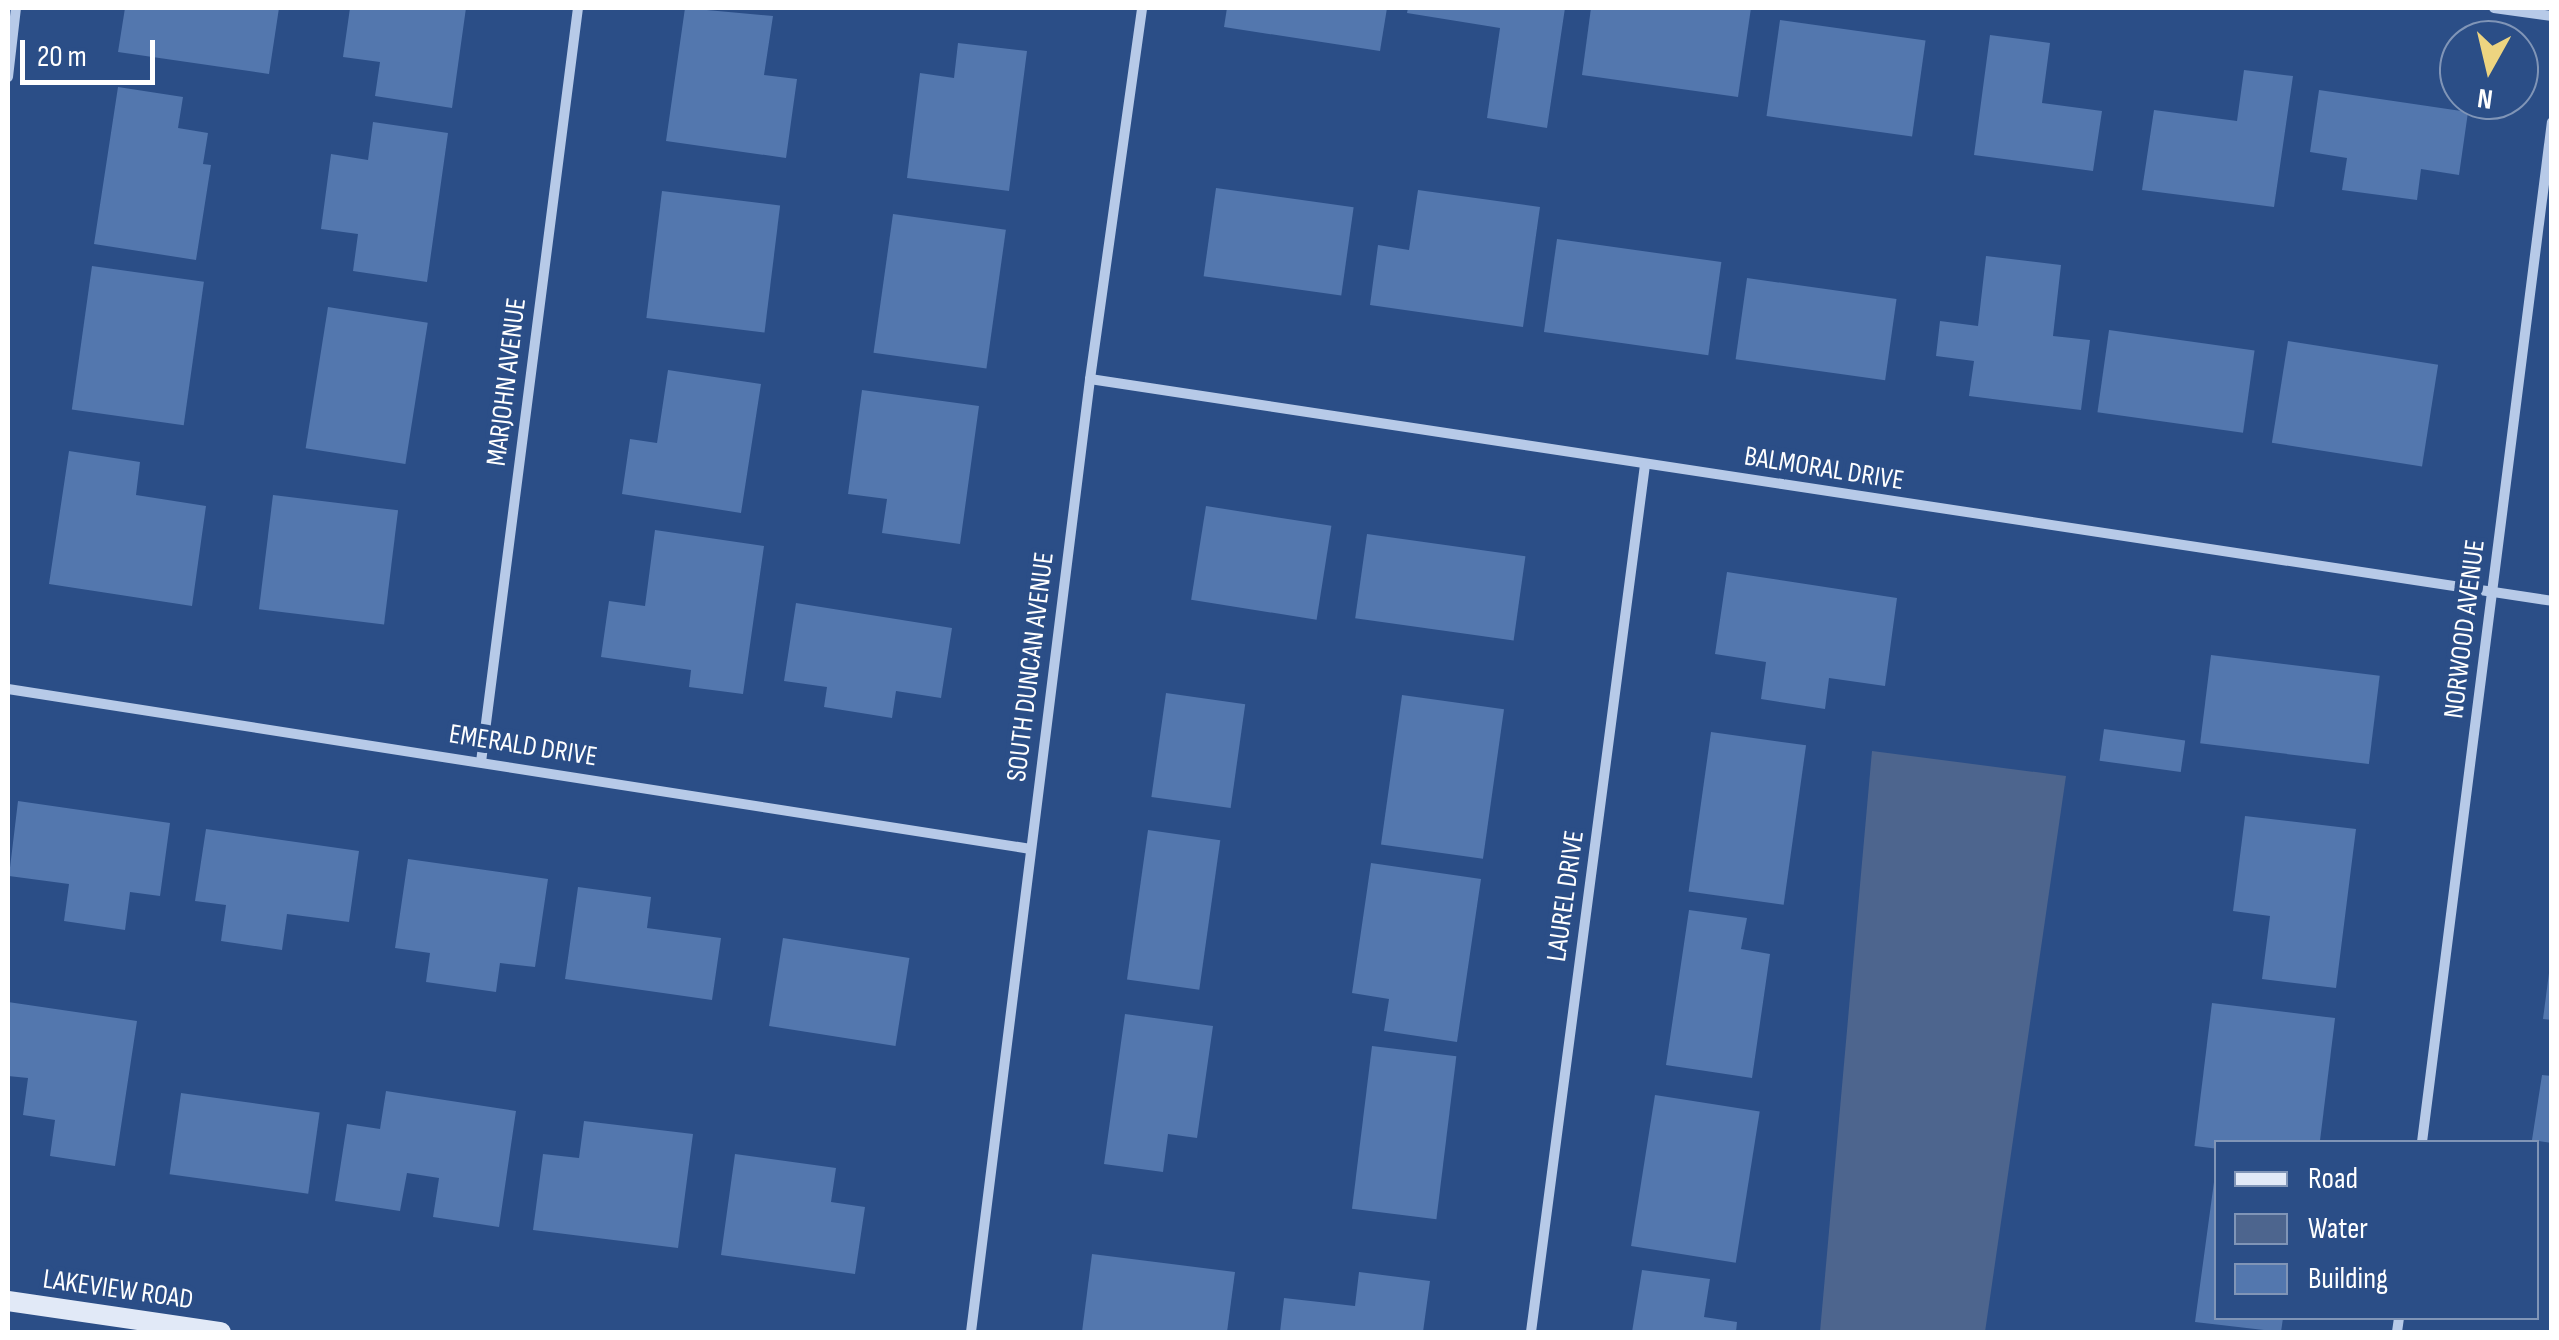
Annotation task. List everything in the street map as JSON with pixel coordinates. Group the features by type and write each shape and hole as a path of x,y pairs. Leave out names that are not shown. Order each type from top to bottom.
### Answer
{"street":[{"path":"8,77 16,8"},
{"name":"MARJOHN AVENUE","path":"481,762 578,8"},
{"name":"SOUTH DUNCAN AVENUE","path":"971,1332 1090,379 1142,8"},
{"path":"2494,8 2552,16"},
{"name":"NORWOOD AVENUE","path":"2422,1140 2552,122"},
{"name":"BALMORAL DRIVE","path":"1090,379 2552,601"},
{"name":"LAUREL DRIVE","path":"1531,1332 1646,465"},
{"name":"EMERALD DRIVE","path":"8,690 1031,849"},
{"name":"LAKEVIEW ROAD","path":"8,1301 221,1332"}],"water":[{"path":"1872,751 2066,776 1985,1332 1820,1332"}],"building":[{"path":"125,8 279,8 269,74 118,52"},
{"path":"350,8 466,8 452,108 375,96 380,62 343,57"},
{"path":"685,8 773,16 764,75 797,79 786,158 666,141"},
{"path":"1227,8 1387,8 1380,51 1224,27"},
{"path":"1408,8 1565,8 1547,128 1487,118 1500,28 1407,13"},
{"path":"1591,8 1751,8 1738,97 1582,75"},
{"path":"1780,20 1926,40 1912,137 1767,116"},
{"path":"1990,35 2050,43 2042,103 2102,111 2093,171 1974,155"},
{"path":"958,43 1027,51 1009,191 907,178 920,73 954,78"},
{"path":"2244,70 2293,76 2274,207 2142,190 2154,110 2237,121"},
{"path":"118,87 183,97 178,128 208,133 203,164 211,165 196,260 94,244"},
{"path":"2319,90 2439,108 2439,120 2467,120 2459,175 2421,169 2417,200 2342,190 2347,158 2310,152"},
{"path":"373,122 448,133 427,282 353,271 358,234 321,229 331,154 368,160"},
{"path":"1216,188 1354,207 1341,295 1204,276"},
{"path":"1418,190 1540,207 1523,327 1370,305 1378,245 1409,250"},
{"path":"662,191 780,206 765,333 646,318"},
{"path":"893,214 1006,230 986,369 874,353"},
{"path":"1557,239 1721,262 1708,355 1544,332"},
{"path":"1986,256 2061,265 2053,336 2090,340 2081,410 1969,396 1974,361 1936,356 1940,321 1978,326"},
{"path":"92,266 204,282 184,425 72,410"},
{"path":"1747,278 1897,299 1885,380 1736,359"},
{"path":"328,307 428,323 405,464 306,448"},
{"path":"2109,330 2255,350 2243,433 2097,412"},
{"path":"2288,341 2438,365 2422,467 2272,443"},
{"path":"668,370 761,384 741,513 622,494 630,439 657,443"},
{"path":"862,390 979,406 960,544 882,533 887,499 848,494"},
{"path":"69,451 140,462 136,495 206,506 192,606 49,584"},
{"path":"273,495 398,510 384,624 259,609"},
{"path":"1206,506 1331,526 1317,620 1191,600"},
{"path":"655,530 764,546 743,694 689,687 691,670 601,657 609,601 645,606"},
{"path":"1367,534 1525,556 1514,640 1355,618"},
{"path":"1727,572 1897,598 1885,686 1829,678 1825,709 1761,699 1766,662 1715,654"},
{"path":"796,603 952,628 941,698 896,691 892,718 824,707 827,687 784,681"},
{"path":"2211,655 2380,676 2369,764 2200,743"},
{"path":"1166,693 1245,704 1231,808 1151,797"},
{"path":"1402,695 1504,709 1483,859 1381,845"},
{"path":"2104,729 2185,740 2181,772 2100,761"},
{"path":"1711,732 1806,745 1784,905 1689,891"},
{"path":"18,801 170,823 160,896 130,892 125,930 64,921 69,884 9,876"},
{"path":"2245,816 2356,829 2336,988 2262,979 2270,916 2233,911"},
{"path":"206,829 359,851 349,922 287,914 282,950 221,941 226,905 195,901"},
{"path":"1148,830 1220,840 1199,990 1127,980"},
{"path":"408,859 548,879 535,967 500,963 496,992 426,982 430,953 395,948"},
{"path":"1371,863 1481,879 1457,1042 1384,1031 1389,999 1352,993"},
{"path":"578,887 651,897 647,928 721,938 712,1000 565,979"},
{"path":"1689,910 1747,918 1741,949 1770,954 1752,1078 1666,1065"},
{"path":"783,938 909,958 896,1046 769,1026"},
{"path":"2552,973 2552,1020 2543,1019"},
{"path":"8,1002 137,1021 115,1166 50,1156 55,1120 23,1115 28,1078 8,1076"},
{"path":"2212,1003 2335,1018 2320,1140 2214,1140 2214,1148 2194,1146"},
{"path":"1125,1014 1213,1026 1197,1138 1168,1134 1163,1172 1104,1164"},
{"path":"1372,1046 1456,1056 1436,1219 1352,1209"},
{"path":"2542,1075 2552,1076 2552,1143 2532,1140"},
{"path":"386,1091 516,1111 499,1227 433,1217 439,1178 407,1173 400,1211 335,1201 347,1124 380,1129"},
{"path":"181,1093 320,1112 308,1194 170,1174"},
{"path":"1655,1095 1760,1112 1736,1263 1631,1246"},
{"path":"584,1121 693,1134 678,1248 533,1230 543,1154 579,1158"},
{"path":"735,1154 836,1168 831,1202 865,1207 855,1274 721,1255"},
{"path":"2214,1182 2214,1320 2283,1320 2281,1332 2195,1322"},
{"path":"1092,1254 1235,1272 1227,1332 1082,1332"},
{"path":"1642,1270 1710,1279 1704,1317 1737,1322 1736,1332 1632,1332"},
{"path":"1359,1272 1430,1281 1423,1332 1280,1332 1284,1298 1355,1306"}]}
